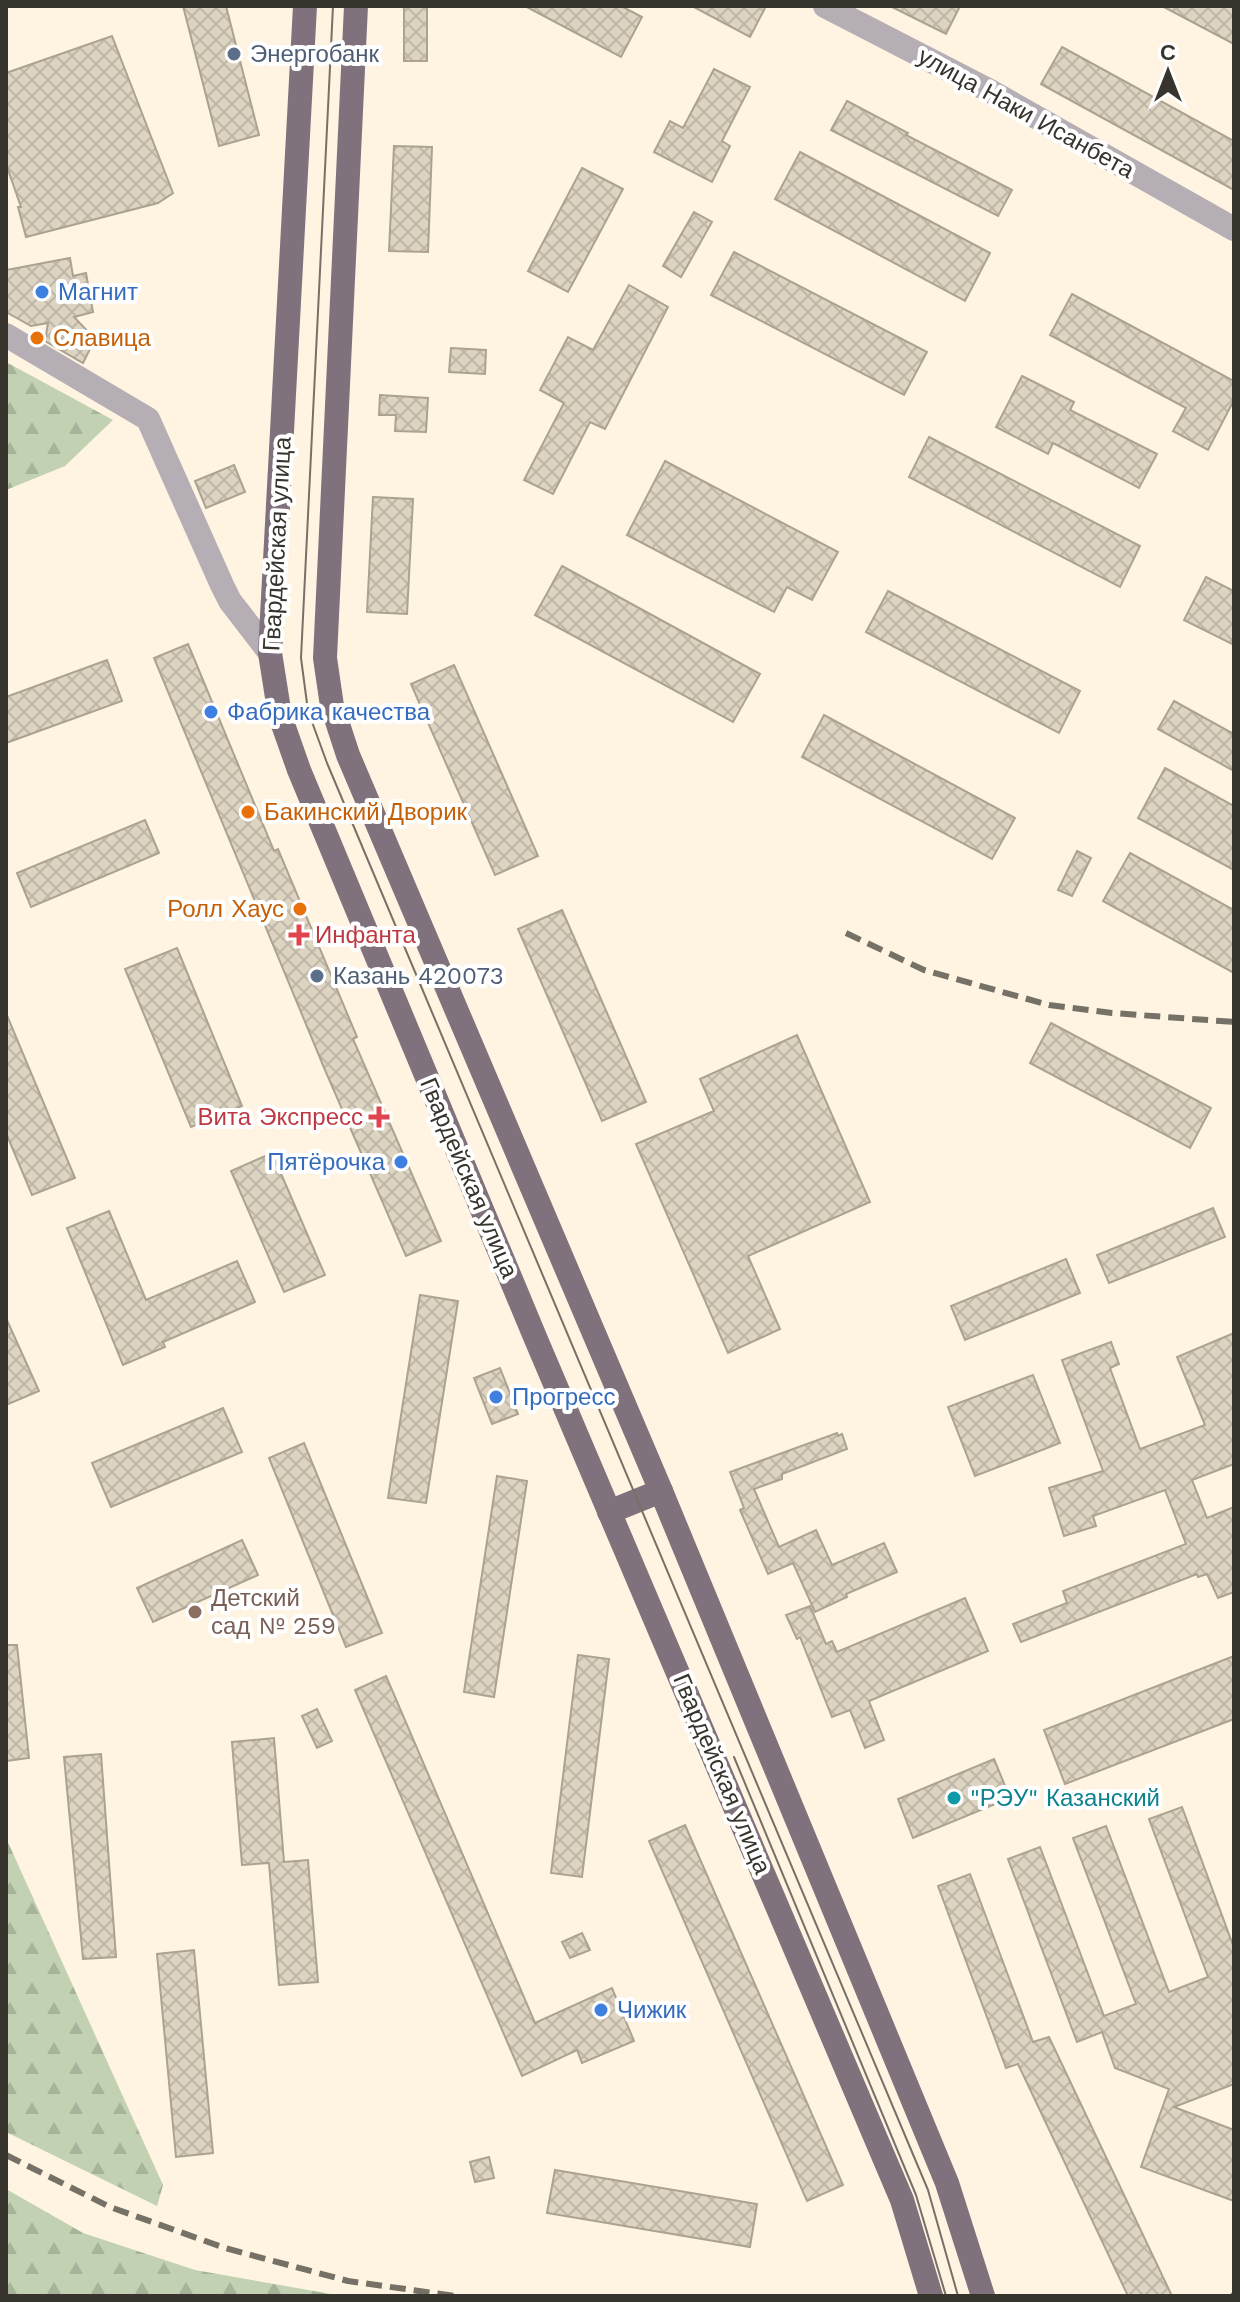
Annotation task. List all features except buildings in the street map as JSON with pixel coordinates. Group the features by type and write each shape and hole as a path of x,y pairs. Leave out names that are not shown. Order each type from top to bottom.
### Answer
{"main road":[{"name":"Гвардейская улица","path":"305,6 270,653 280,716 299,770 609,1512 902,2200 931,2296"},
{"path":"356,6 325,644 332,706 355,770 661,1491 947,2183 983,2296"},
{"path":"609,1512 661,1491"}],"street":[{"name":"улица Наки Исанбета","path":"825,6 990,91 1229,227"},
{"path":"6,335 148,419 230,601 270,653"}],"green space":[{"path":"6,362 113,420 65,466 6,490"},
{"path":"6,1838 163,2185 157,2206 6,2132"},
{"path":"6,2189 83,2233 195,2270 342,2296 6,2296"}],"tram line":[{"path":"333,6 301,658 308,711 327,763 928,2190 958,2296"},
{"path":"734,1757 916,2195 946,2296"}],"railway":[{"path":"846,933 924,970 1049,1005 1234,1022"},
{"path":"6,2155 110,2207 225,2248 348,2281 455,2296"}],"place":[{"name":"Энергобанк","path":"234,54"},
{"name":"Магнит","path":"42,292"},
{"name":"Славица","path":"37,338"},
{"name":"Фабрика качества","path":"211,712"},
{"name":"Бакинский Дворик","path":"248,812"},
{"name":"Ролл Хаус","path":"300,909"},
{"name":"Инфанта","path":"299,935"},
{"name":"Казань 420073","path":"317,976"},
{"name":"Вита Экспресс","path":"379,1117"},
{"name":"Пятёрочка","path":"401,1162"},
{"name":"Прогресс","path":"496,1397"},
{"name":"Детский сад № 259","path":"195,1612"},
{"name":"\"РЭУ\" Казанский","path":"954,1798"},
{"name":"Чижик","path":"601,2010"}]}
